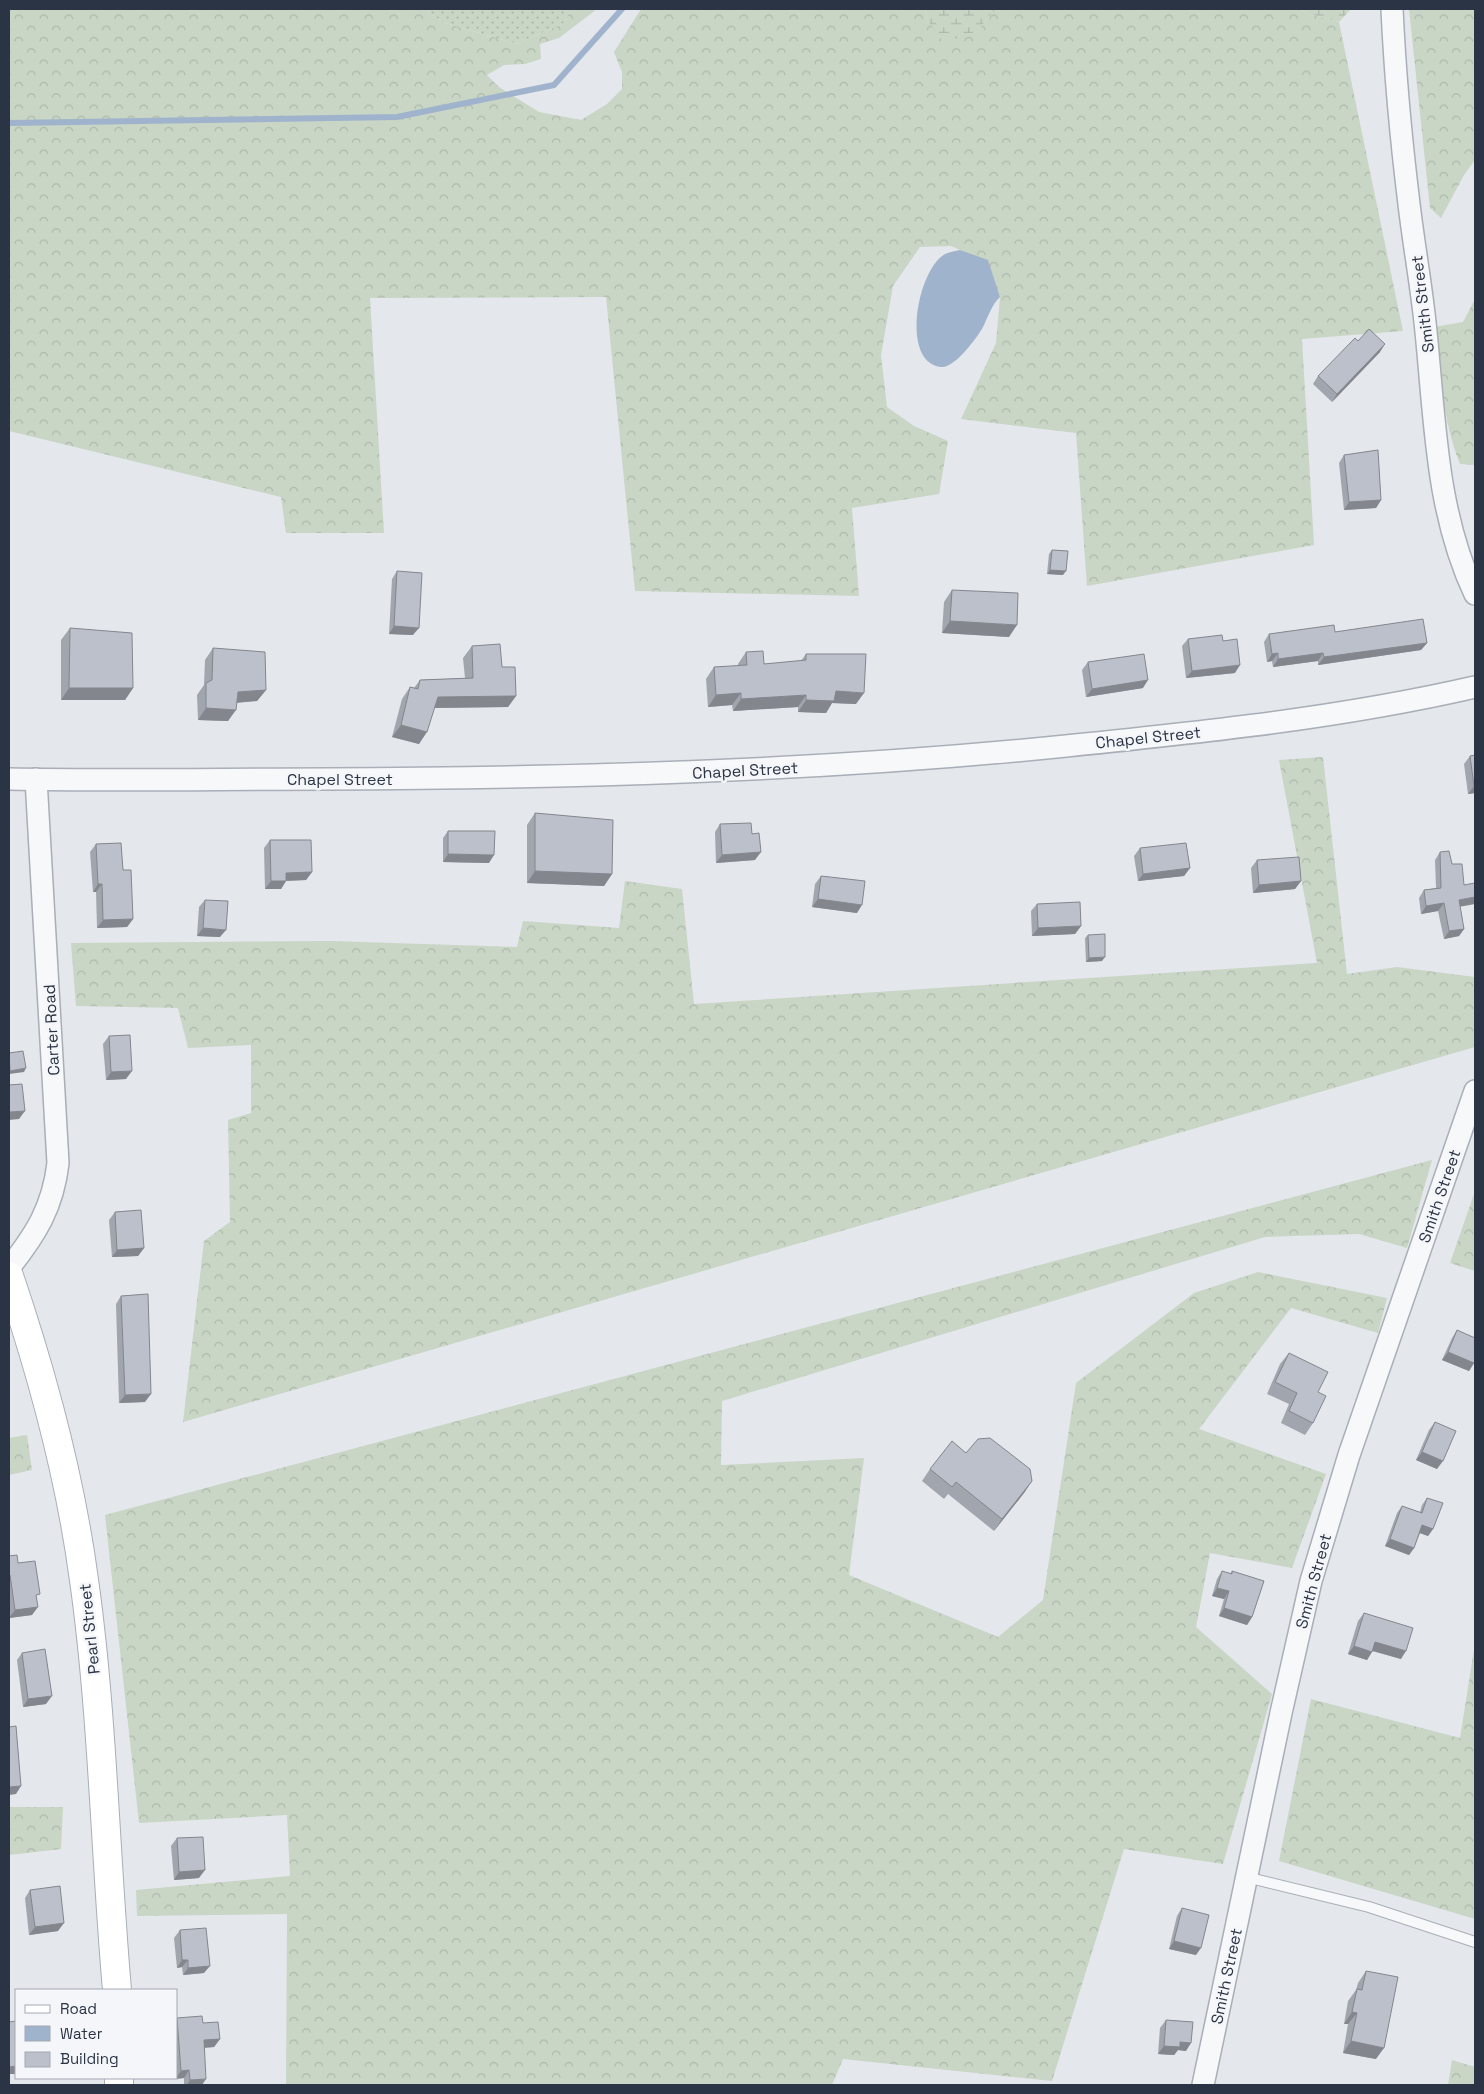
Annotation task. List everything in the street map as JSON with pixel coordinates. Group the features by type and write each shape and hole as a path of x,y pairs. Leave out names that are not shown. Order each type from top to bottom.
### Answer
{"main road":[{"name":"Pearl Street","path":"9,1276 13,1303 56,1427 84,1580 92,1648 117,1989"}],"street":[{"name":"Smith Street","path":"1392,9 1402,141 1426,331 1435,439 1444,493 1452,526 1475,594"},
{"name":"Chapel Street","path":"9,779 566,776 732,771 851,764 1018,751 1241,727 1383,707 1475,687"},
{"name":"Carter Road","path":"9,1268 29,1243 48,1208 56,1187 58,1163 36,780"},
{"name":"Smith Street","path":"1203,2085 1246,1876 1312,1581 1349,1455 1475,1091"}],"lane":[{"path":"1246,1876 1369,1907 1475,1942"}],"green space":[{"path":"9,9 425,9 442,22 517,44 564,23 571,9 597,9 559,38 540,44 541,59 525,64 504,65 487,75 499,87 539,112 581,120 607,104 622,89 622,72 614,52 641,9 925,9 927,19 977,31 996,9 1299,9 1306,13 1339,22 1403,331 1302,339 1314,545 1087,586 1076,433 961,419 996,343 1000,297 988,262 951,246 920,247 893,286 881,355 887,407 914,426 948,441 939,494 852,508 859,596 635,591 606,297 370,298 384,533 286,533 281,497 9,431"},
{"path":"425,9 571,9 564,23 517,44 442,22"},
{"path":"925,9 996,9 977,31 944,43 927,19"},
{"path":"1299,9 1351,9 1339,22 1306,13"},
{"path":"1409,9 1475,9 1475,160 1464,175 1441,218 1430,208"},
{"path":"1475,299 1475,465 1460,464 1454,448 1443,397 1434,327 1463,322"},
{"path":"1323,757 1347,974 1397,967 1475,977 1475,1047 183,1422 204,1241 230,1222 228,1120 251,1113 251,1045 188,1048 178,1008 76,1006 71,943 330,941 517,947 523,921 619,928 625,881 682,889 694,1004 1317,963 1279,760"},
{"path":"1432,1160 1407,1248 1359,1234 1265,1237 722,1401 721,1465 864,1458 849,1575 998,1637 1043,1600 1076,1383 1194,1293 1258,1272 1387,1298 1378,1333 1291,1308 1199,1429 1326,1474 1292,1568 1210,1553 1196,1627 1272,1694 1223,1864 1124,1849 1052,2081 843,2059 832,2085 286,2085 287,1914 137,1916 136,1890 290,1876 287,1815 139,1823 105,1515"},
{"path":"1475,1195 1475,1271 1450,1263"},
{"path":"27,1435 32,1470 9,1475 9,1438"},
{"path":"1475,1643 1475,1919 1279,1861 1311,1699 1460,1738"},
{"path":"9,1807 63,1807 61,1849 9,1855"},
{"path":"1452,2060 1475,2067 1475,2085 1448,2085"}],"water":[{"path":"960,250 988,260 1000,297 971,345 952,363 941,367 928,362 920,350 917,334 917,315 927,278 935,263 945,254"}],"building":[{"path":"1369,329 1385,344 1337,394 1318,376 1355,338 1358,341"},
{"path":"1378,450 1381,500 1349,502 1344,455"},
{"path":"1052,550 1068,551 1066,571 1050,570"},
{"path":"397,571 422,573 419,628 394,626"},
{"path":"952,590 1018,593 1017,625 950,621"},
{"path":"1423,619 1427,643 1324,657 1323,653 1278,659 1278,653 1272,654 1269,634 1334,625 1335,632"},
{"path":"70,628 132,633 133,688 69,688"},
{"path":"1222,635 1223,641 1237,639 1240,665 1192,671 1188,639"},
{"path":"500,644 502,667 515,667 516,696 438,697 427,732 401,725 410,687 418,689 420,680 473,678 472,646"},
{"path":"213,648 265,652 266,690 238,692 236,710 206,708 206,683 212,680"},
{"path":"763,651 764,664 806,660 806,654 866,654 864,693 836,691 834,701 806,700 806,695 741,699 741,693 716,695 714,667 747,665 746,652"},
{"path":"1144,654 1148,680 1092,689 1088,662"},
{"path":"1475,755 1475,786 1474,786 1470,756"},
{"path":"535,813 613,820 612,874 535,871"},
{"path":"751,823 752,834 759,833 761,852 722,855 720,824"},
{"path":"448,831 495,831 494,855 448,854"},
{"path":"270,840 311,840 312,872 286,873 286,881 271,881"},
{"path":"121,843 123,870 131,870 133,919 103,920 102,884 98,884 96,844"},
{"path":"1186,843 1190,868 1143,874 1140,848"},
{"path":"1449,851 1452,864 1462,864 1464,885 1475,883 1475,897 1459,900 1464,929 1449,931 1444,903 1426,906 1424,890 1441,888 1440,852"},
{"path":"1299,857 1301,881 1259,885 1257,860"},
{"path":"821,876 865,881 862,905 818,899"},
{"path":"205,900 228,901 226,930 203,928"},
{"path":"1080,902 1081,926 1038,928 1037,904"},
{"path":"1105,934 1105,957 1089,958 1088,935"},
{"path":"130,1035 132,1071 111,1072 109,1036"},
{"path":"23,1051 26,1068 10,1071 9,1053"},
{"path":"22,1084 25,1111 9,1112 9,1085"},
{"path":"141,1210 144,1248 117,1250 115,1212"},
{"path":"148,1294 151,1394 125,1395 121,1296"},
{"path":"1457,1330 1475,1338 1474,1363 1448,1352"},
{"path":"1289,1353 1328,1372 1318,1392 1326,1396 1313,1423 1289,1411 1297,1393 1275,1382"},
{"path":"1435,1422 1456,1431 1443,1461 1422,1452"},
{"path":"990,1438 1030,1469 1032,1481 1002,1519 956,1482 952,1487 930,1469 952,1441 966,1453 978,1439"},
{"path":"1427,1498 1443,1503 1433,1529 1422,1525 1414,1548 1390,1539 1402,1506 1422,1513"},
{"path":"17,1555 18,1563 35,1561 40,1594 36,1595 38,1607 15,1610 9,1576 9,1556"},
{"path":"1222,1571 1232,1574 1232,1571 1264,1581 1252,1617 1224,1608 1229,1591 1217,1588"},
{"path":"1364,1613 1413,1628 1406,1651 1375,1642 1372,1652 1354,1646"},
{"path":"45,1649 52,1696 28,1699 22,1653"},
{"path":"16,1726 21,1786 9,1787 9,1727"},
{"path":"203,1837 205,1870 179,1872 177,1838"},
{"path":"60,1886 64,1923 35,1927 30,1890"},
{"path":"1182,1908 1209,1915 1201,1948 1174,1941"},
{"path":"206,1928 210,1966 188,1968 188,1960 182,1960 180,1930"},
{"path":"1366,1971 1398,1977 1384,2048 1351,2041 1357,2013 1352,2012 1357,1989 1362,1990"},
{"path":"202,2016 203,2023 218,2022 220,2039 204,2040 206,2079 190,2080 189,2070 181,2071 178,2018"},
{"path":"1166,2020 1193,2022 1191,2043 1180,2042 1180,2047 1164,2046"},
{"path":"15,2021 15,2066 9,2067 9,2022"}],"waterway":[{"path":"9,123 397,117 554,85 622,9"}]}
